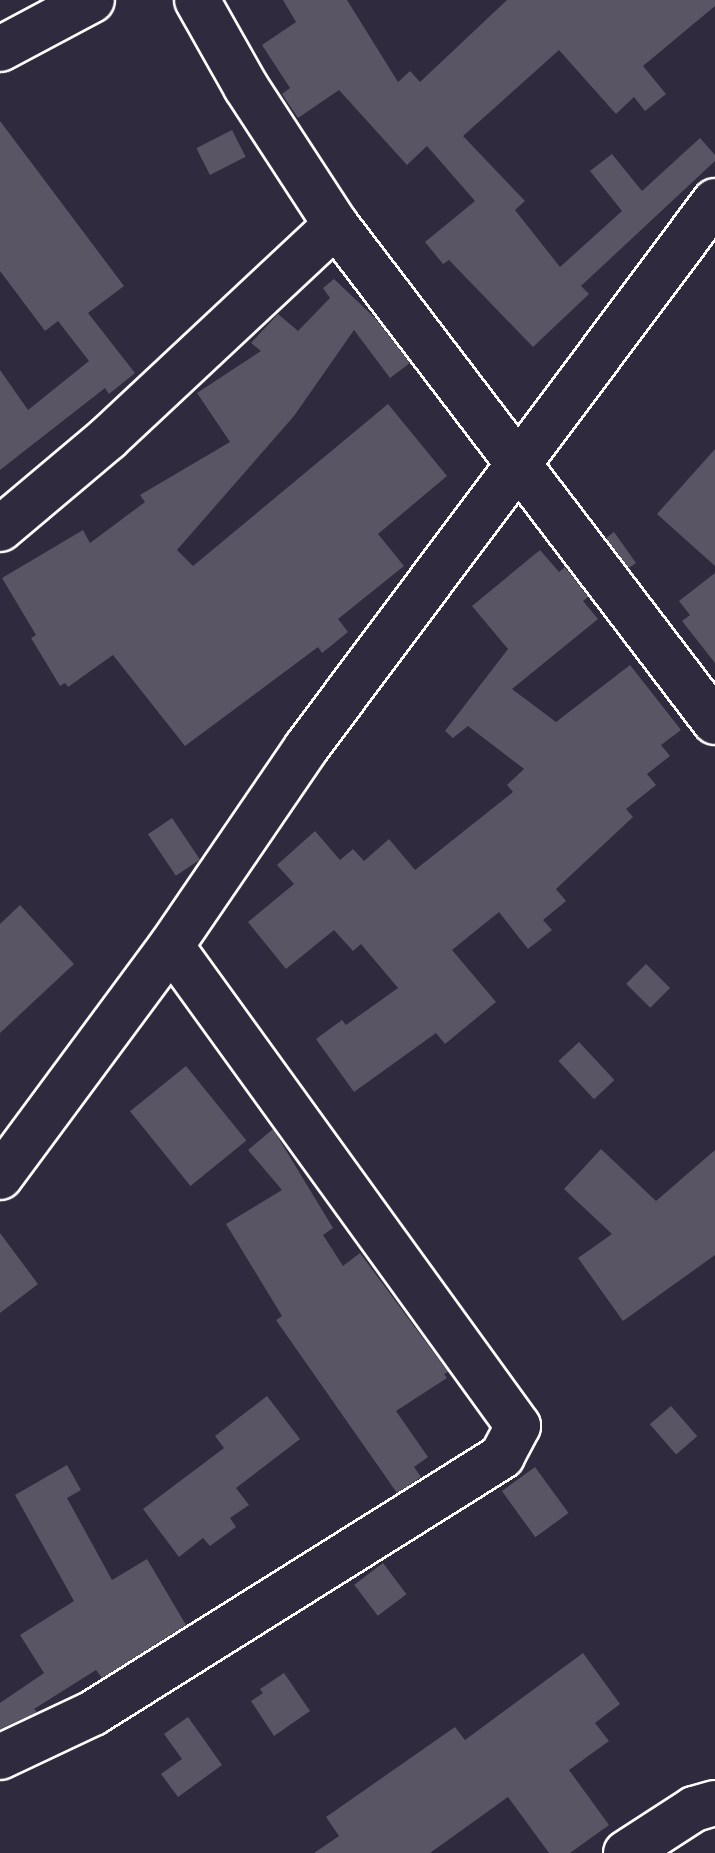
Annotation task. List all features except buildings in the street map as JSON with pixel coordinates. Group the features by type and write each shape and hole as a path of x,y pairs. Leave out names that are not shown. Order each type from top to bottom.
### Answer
{"street":[{"path":"0,49 92,0"},
{"path":"197,0 246,87 336,225 715,722"},
{"path":"0,1177 171,946 306,748 715,201"},
{"path":"0,529 108,438 336,225"},
{"path":"0,1757 93,1713 502,1456 518,1426 171,946"},
{"path":"626,1853 694,1809 715,1803"}]}
